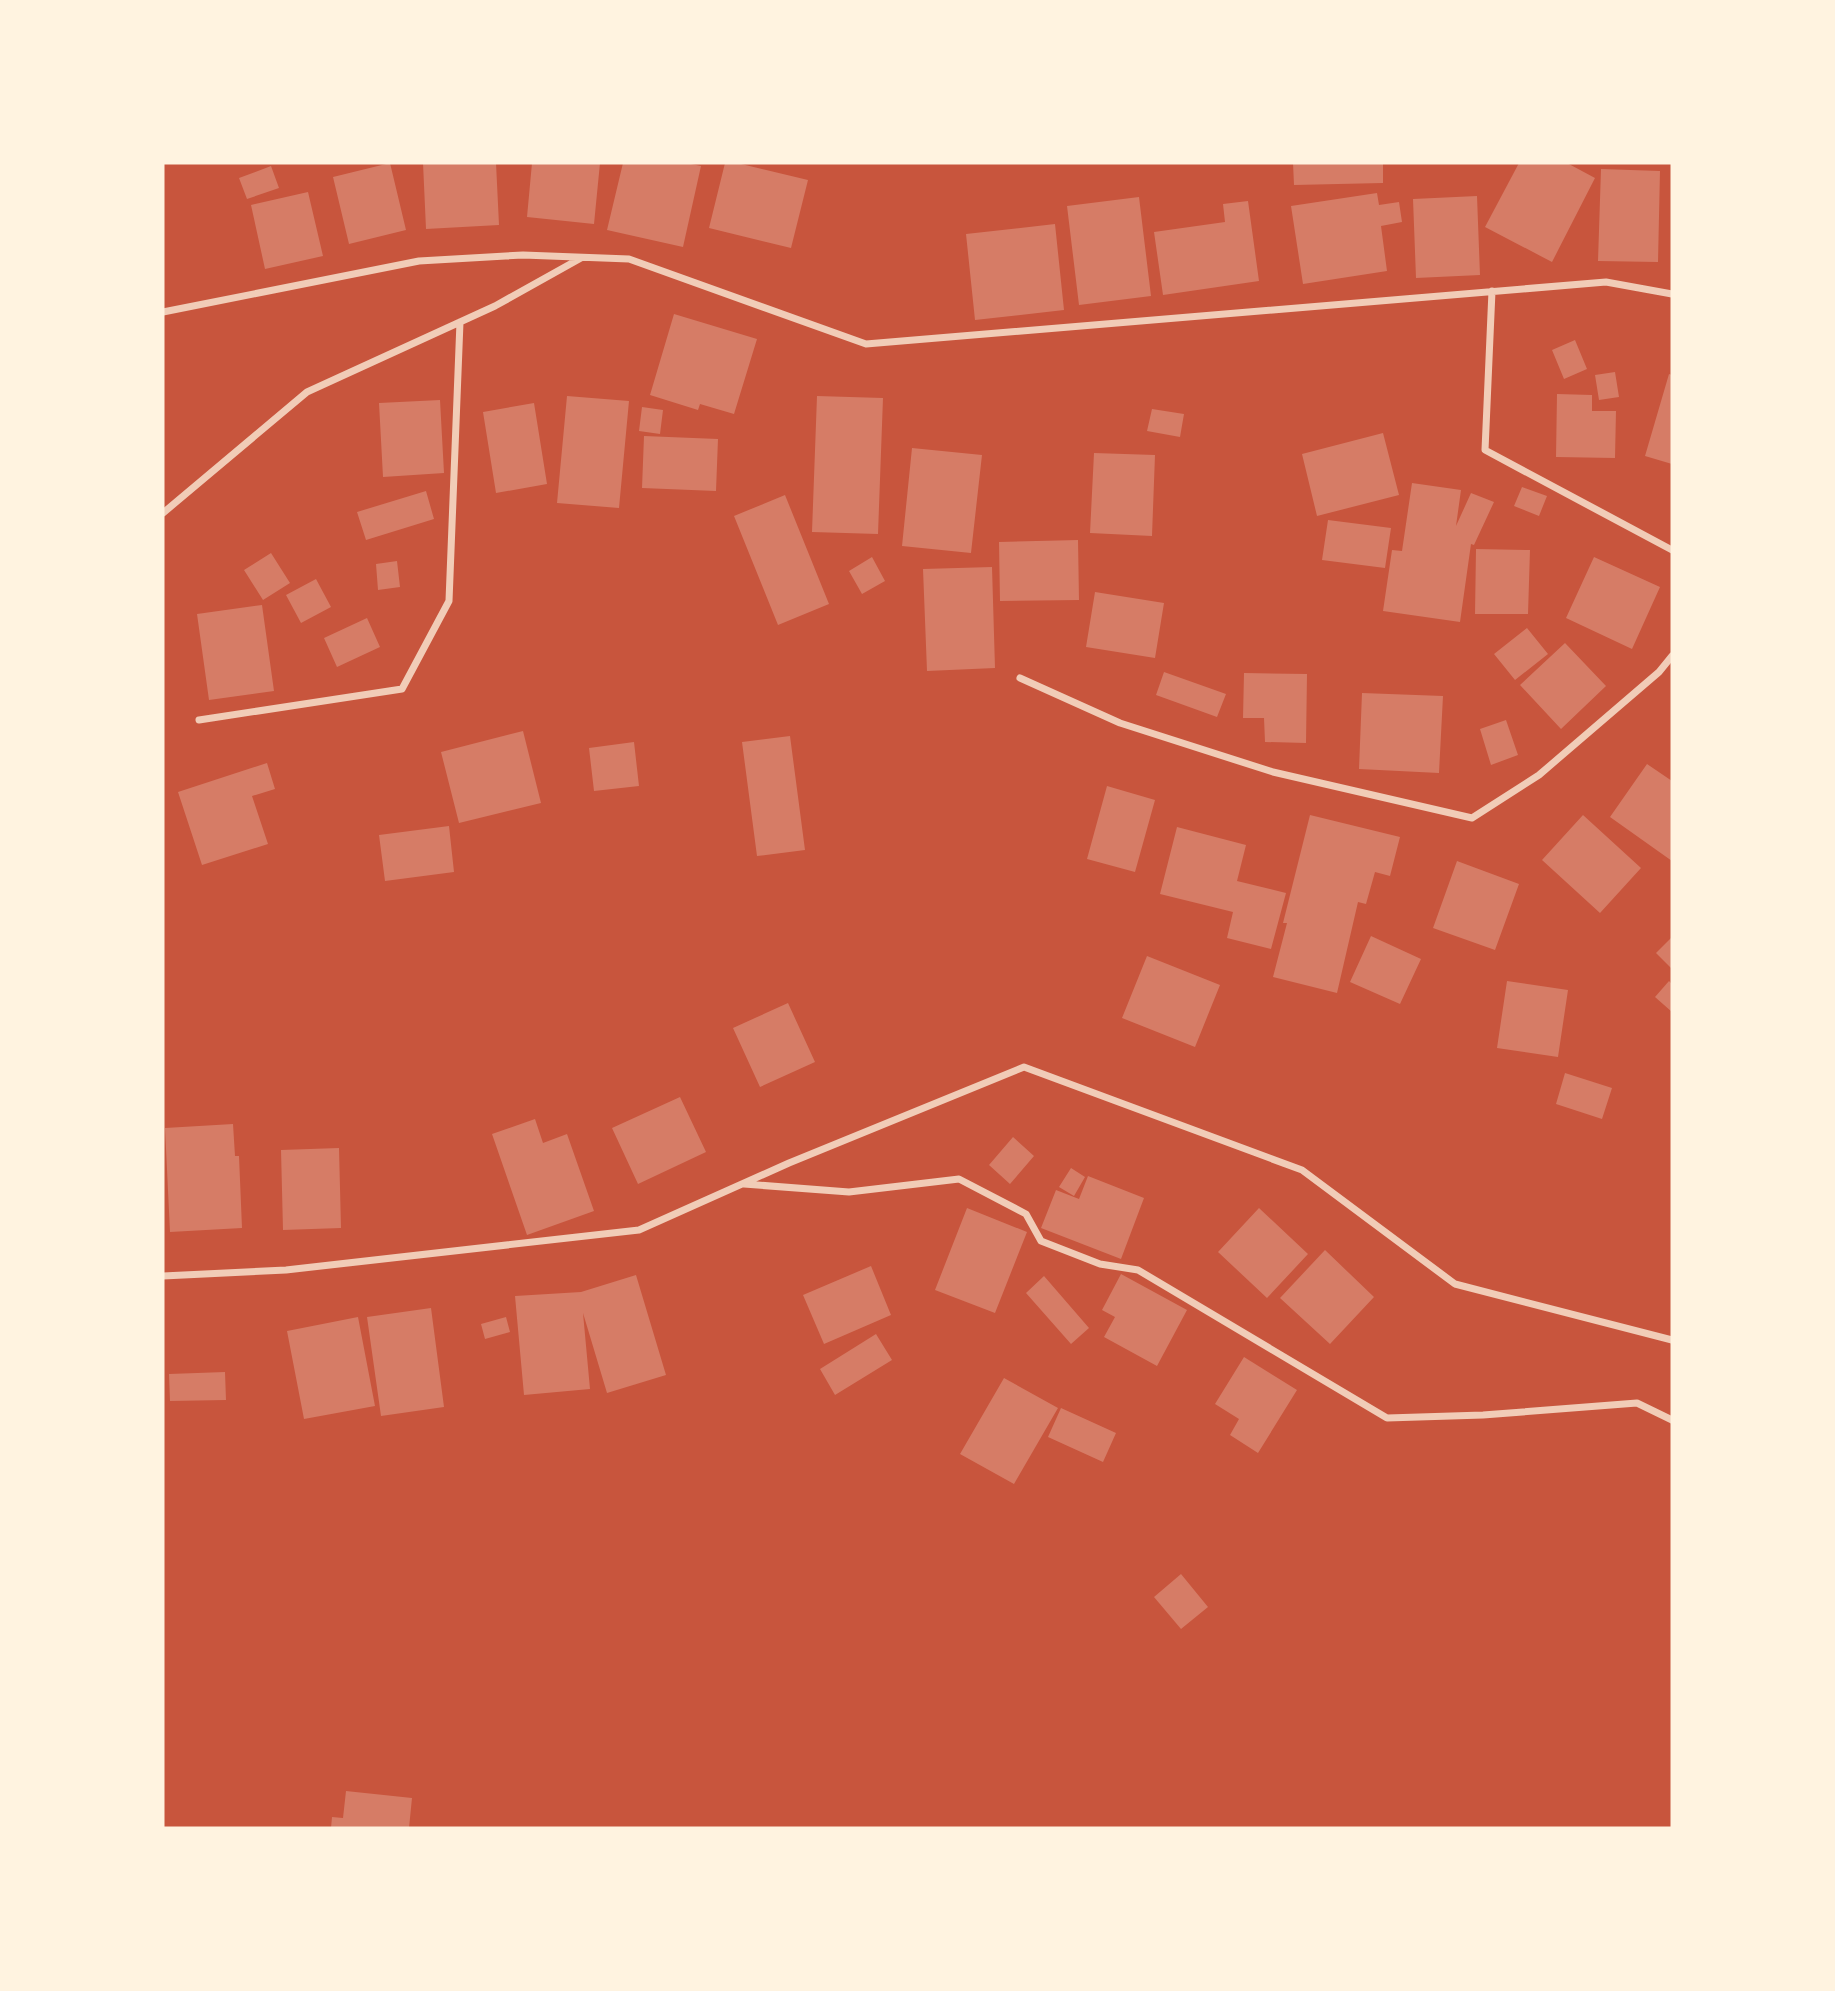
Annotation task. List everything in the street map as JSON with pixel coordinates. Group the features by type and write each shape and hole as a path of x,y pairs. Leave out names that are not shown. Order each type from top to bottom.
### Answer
{"street":[{"path":"163,312 419,261 523,255 629,259 866,344 1606,282 1672,294"},
{"path":"163,513 307,392 495,306 581,258"},
{"path":"1492,291 1485,450 1672,550"},
{"path":"199,720 402,689 449,601 460,322"},
{"path":"1020,678 1120,723 1273,772 1472,818 1539,775 1660,672 1672,656"},
{"path":"163,1276 286,1270 639,1230 1024,1067 1302,1170 1455,1284 1672,1340"},
{"path":"743,1184 849,1192 959,1179 1026,1214 1041,1241 1100,1264 1138,1270 1387,1418 1483,1415 1637,1403 1672,1420"}],"building":[{"path":"390,163 406,230 349,244 333,177"},
{"path":"423,163 496,163 499,225 426,229"},
{"path":"532,163 600,163 594,224 527,217"},
{"path":"623,163 686,163 701,166 683,247 607,230"},
{"path":"725,163 737,163 808,180 791,248 709,228"},
{"path":"1293,163 1383,163 1383,183 1294,185"},
{"path":"1519,163 1567,163 1595,178 1552,262 1485,227"},
{"path":"271,166 279,188 247,199 239,178"},
{"path":"1601,169 1660,171 1658,262 1598,261"},
{"path":"308,192 323,256 265,269 251,205"},
{"path":"1377,193 1379,205 1399,202 1402,222 1381,226 1387,271 1303,284 1291,206"},
{"path":"1477,196 1480,275 1416,278 1413,199"},
{"path":"1139,197 1151,296 1079,305 1067,206"},
{"path":"1248,201 1259,281 1163,295 1154,232 1225,222 1223,204"},
{"path":"1055,224 1064,310 975,320 966,234"},
{"path":"674,314 757,339 734,414 700,404 698,410 650,395"},
{"path":"1575,340 1587,369 1564,379 1552,350"},
{"path":"1615,372 1619,397 1599,400 1595,375"},
{"path":"1669,374 1672,375 1672,464 1645,456"},
{"path":"1557,394 1592,395 1592,411 1616,411 1615,458 1556,457"},
{"path":"567,396 629,401 619,508 557,503"},
{"path":"817,396 883,398 878,534 812,532"},
{"path":"440,400 444,473 383,477 379,403"},
{"path":"534,403 547,484 496,493 483,412"},
{"path":"642,407 663,410 660,434 639,431"},
{"path":"1152,409 1184,414 1180,437 1147,431"},
{"path":"1383,433 1399,495 1317,516 1302,454"},
{"path":"644,436 718,439 716,491 642,488"},
{"path":"912,448 982,455 971,553 902,546"},
{"path":"1094,453 1155,455 1152,536 1090,533"},
{"path":"1412,483 1461,490 1456,526 1471,493 1494,502 1474,545 1471,544 1460,622 1383,611 1392,550 1402,551"},
{"path":"1522,487 1547,496 1539,516 1514,506"},
{"path":"426,491 434,519 366,540 357,512"},
{"path":"785,495 829,604 778,625 734,516"},
{"path":"1328,520 1391,528 1385,568 1322,560"},
{"path":"1078,540 1079,600 1000,601 999,542"},
{"path":"1476,549 1530,550 1528,614 1475,614"},
{"path":"271,553 290,583 263,600 244,570"},
{"path":"872,557 885,581 862,594 849,571"},
{"path":"1594,557 1660,587 1632,649 1566,618"},
{"path":"397,561 400,587 378,590 376,564"},
{"path":"992,567 995,668 927,671 923,569"},
{"path":"316,579 331,607 301,623 286,595"},
{"path":"1095,592 1164,603 1155,658 1086,647"},
{"path":"262,605 274,691 209,700 197,614"},
{"path":"367,618 380,647 337,667 324,638"},
{"path":"1527,628 1548,654 1515,680 1494,654"},
{"path":"1565,643 1606,686 1561,729 1520,685"},
{"path":"1164,672 1226,694 1217,717 1156,695"},
{"path":"1244,673 1307,674 1306,743 1265,742 1264,718 1243,718"},
{"path":"1362,693 1443,696 1439,773 1359,769"},
{"path":"1506,720 1518,755 1491,765 1480,729"},
{"path":"523,731 541,803 459,823 441,752"},
{"path":"790,736 805,850 757,856 742,742"},
{"path":"634,742 639,786 594,791 589,748"},
{"path":"267,763 275,789 252,796 268,844 202,865 178,792"},
{"path":"1647,764 1672,781 1672,861 1610,817"},
{"path":"1107,786 1155,800 1135,872 1087,859"},
{"path":"1310,815 1400,837 1390,876 1375,872 1366,904 1358,902 1337,993 1273,977 1287,923 1283,923"},
{"path":"1583,815 1641,868 1600,913 1542,860"},
{"path":"449,826 454,872 385,881 379,835"},
{"path":"1177,827 1246,845 1237,881 1286,893 1271,949 1227,938 1233,912 1160,894"},
{"path":"1457,861 1519,884 1495,950 1433,928"},
{"path":"1371,936 1421,959 1400,1004 1350,982"},
{"path":"1672,937 1672,969 1656,953"},
{"path":"1147,956 1220,985 1195,1047 1122,1018"},
{"path":"1507,981 1568,990 1558,1057 1497,1048"},
{"path":"1669,981 1672,984 1672,1012 1655,997"},
{"path":"788,1003 815,1062 760,1087 733,1028"},
{"path":"1565,1073 1612,1088 1602,1119 1556,1104"},
{"path":"680,1097 706,1152 638,1184 612,1128"},
{"path":"535,1119 543,1143 567,1134 594,1211 527,1235 492,1134"},
{"path":"233,1124 235,1156 239,1156 242,1228 170,1232 165,1128"},
{"path":"1013,1137 1034,1156 1010,1184 989,1165"},
{"path":"339,1148 341,1228 283,1230 281,1150"},
{"path":"1071,1168 1085,1177 1074,1196 1059,1187"},
{"path":"1088,1176 1144,1198 1121,1259 1041,1228 1056,1190 1079,1199"},
{"path":"967,1208 1027,1232 995,1313 935,1290"},
{"path":"1259,1208 1308,1254 1267,1298 1218,1252"},
{"path":"1325,1250 1374,1297 1330,1344 1280,1298"},
{"path":"871,1266 891,1315 824,1344 803,1295"},
{"path":"1121,1274 1187,1310 1157,1366 1104,1337 1115,1317 1102,1310"},
{"path":"636,1275 666,1375 607,1393 583,1313 590,1389 524,1395 515,1296 581,1292"},
{"path":"1044,1276 1089,1328 1071,1344 1026,1293"},
{"path":"431,1308 444,1407 381,1416 367,1317"},
{"path":"358,1317 375,1406 304,1419 287,1331"},
{"path":"506,1317 510,1332 485,1339 481,1324"},
{"path":"876,1334 892,1360 835,1395 820,1369"},
{"path":"1244,1357 1297,1390 1258,1453 1230,1435 1239,1419 1215,1404"},
{"path":"225,1372 226,1400 170,1401 169,1374"},
{"path":"1004,1378 1058,1408 1014,1484 960,1454"},
{"path":"1061,1408 1116,1433 1103,1462 1048,1437"},
{"path":"1181,1574 1208,1607 1181,1629 1154,1597"},
{"path":"346,1791 412,1798 409,1828 331,1828 332,1817 343,1818"}]}
